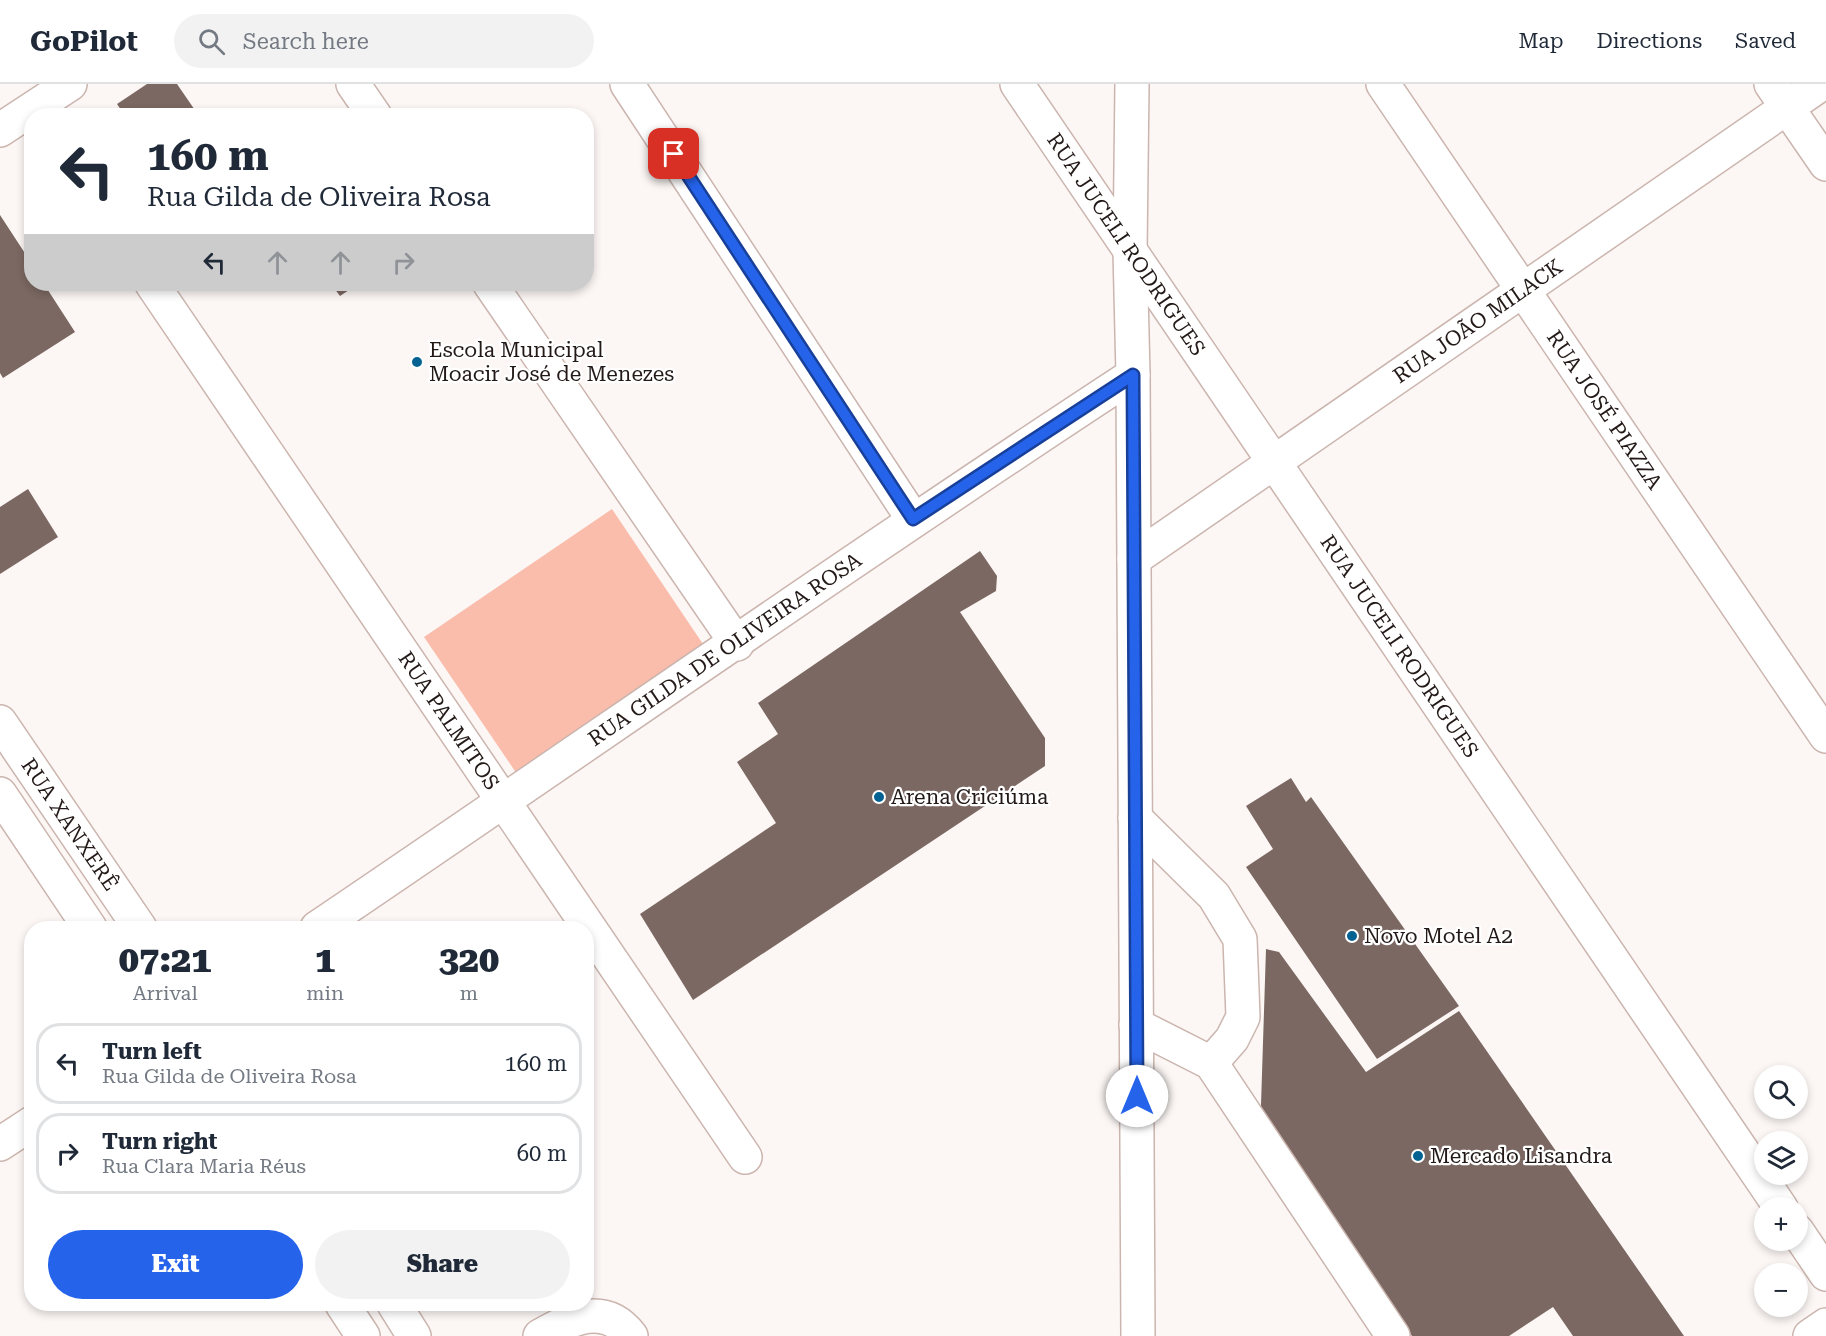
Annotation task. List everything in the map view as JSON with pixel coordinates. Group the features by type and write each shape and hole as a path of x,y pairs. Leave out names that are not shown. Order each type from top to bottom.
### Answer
{"street":[{"path":"40,108 70,84"},
{"path":"353,84 370,108"},
{"path":"627,84 913,519"},
{"name":"RUA JUCELI RODRIGUES","path":"1017,84 1774,1197"},
{"path":"1132,84 1130,251 1133,375 1138,1336"},
{"name":"RUA JOSÉ PIAZZA","path":"1383,84 1826,735"},
{"name":"RUA JOÃO MILACK","path":"1134,559 1523,290 1779,96 1821,84"},
{"path":"1779,96 1826,164"},
{"path":"0,129 24,117"},
{"name":"RUA PALMITOS","path":"157,291 585,921"},
{"path":"495,291 737,644"},
{"name":"RUA GILDA DE OLIVEIRA ROSA","path":"327,921 737,644 913,519 1133,375"},
{"name":"RUA XANXERÊ","path":"0,722 135,921"},
{"name":"RUA XANXERÊ","path":"0,794 85,921"},
{"path":"1135,818 1214,896 1240,939 1243,1017 1232,1039 1211,1063"},
{"path":"54,874 88,852"},
{"name":"RUA PALMITOS","path":"594,934 746,1157"},
{"path":"1136,1025 1211,1063 1393,1336"},
{"path":"0,1144 24,1128"},
{"path":"1808,1247 1826,1274"},
{"path":"347,1311 363,1336"},
{"path":"540,1336 571,1319 596,1314 625,1328 631,1336"},
{"path":"1810,1336 1826,1325"}],"shaded area":[{"path":"612,509 707,650 519,777 424,637"}],"building":[{"path":"147,84 177,84 194,108 120,108 117,104"},
{"path":"0,215 24,252 24,291 49,291 75,332 3,378 0,373"},
{"path":"336,291 348,291 340,296"},
{"path":"28,489 58,537 0,574 0,507"},
{"name":"Arena Criciúma","path":"980,551 997,576 996,591 960,612 1045,738 1045,766 693,1000 640,914 776,823 737,762 778,734 758,703"},
{"name":"Novo Motel A2","path":"1291,778 1306,802 1311,797 1459,1006 1377,1059 1246,867 1273,849 1246,806"},
{"name":"Mercado Lisandra","path":"1266,949 1279,952 1366,1072 1459,1011 1684,1336 1573,1336 1553,1307 1509,1336 1412,1336 1304,1175 1260,1136"}],"place":[{"name":"Escola Municipal Moacir José de Menezes","path":"417,362"},
{"name":"Arena Criciúma","path":"879,797"},
{"name":"Novo Motel A2","path":"1352,936"},
{"name":"Mercado Lisandra","path":"1418,1156"}],"route":[{"path":"674,154 913,519 1133,375 1137,1096"}]}
